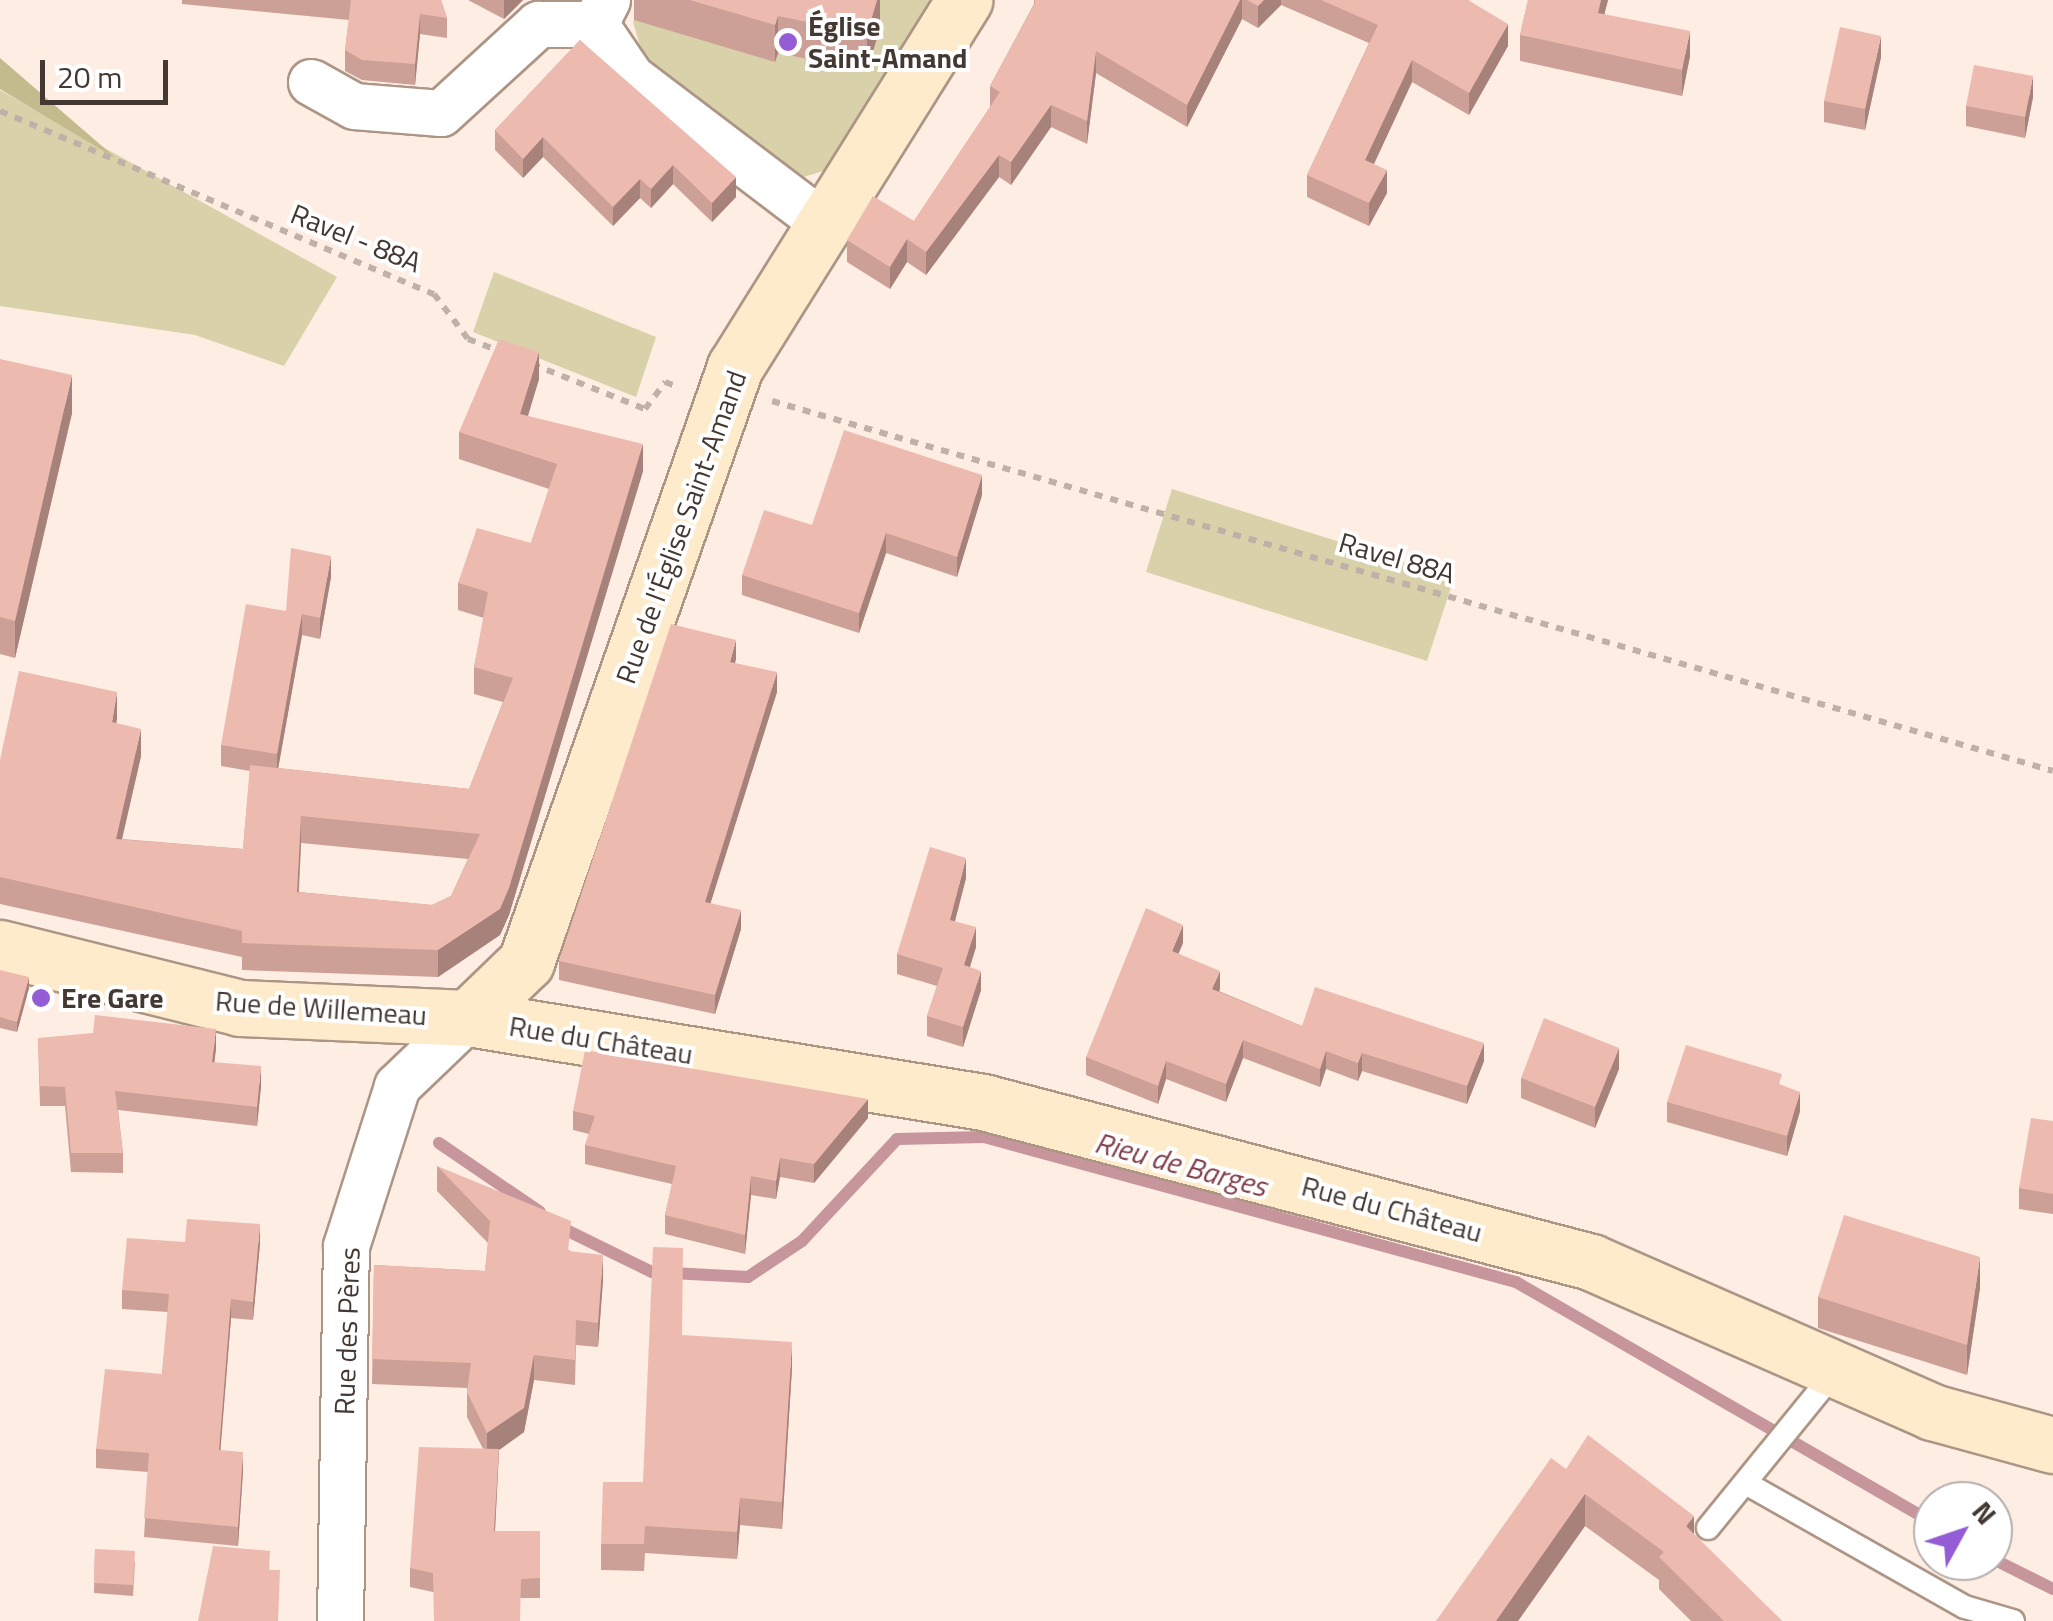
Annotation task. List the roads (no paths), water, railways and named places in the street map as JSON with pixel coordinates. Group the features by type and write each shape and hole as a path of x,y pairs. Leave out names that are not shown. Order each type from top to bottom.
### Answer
{"street":[{"name":"Rue de l'Église Saint-Amand","path":"468,1018 526,962 729,388 964,0"},
{"path":"311,82 354,106 441,112 538,24 601,12 631,78 825,224"},
{"name":"Rue de Willemeau","path":"0,948 240,1008 468,1018"},
{"name":"Rue du Château","path":"468,1018 983,1102 1591,1262 1819,1393 1932,1412 2053,1445"},
{"name":"Rue des Pères","path":"340,1621 346,1246 398,1086 468,1018"}],"lane":[{"path":"1708,1528 1749,1485 1819,1393"},
{"path":"1749,1485 1965,1607 2013,1621"}],"waterway":[{"name":"Rieu de Barges","path":"560,1227 652,1272 748,1277 802,1241 897,1139 984,1137 1516,1282 1913,1511"},
{"name":"Rieu de Barges","path":"439,1143 540,1212"},
{"name":"Rieu de Barges","path":"2013,1569 2053,1589"}],"place":[{"name":"Église Saint-Amand","path":"788,42"},
{"name":"Ere Gare","path":"41,998"}]}
